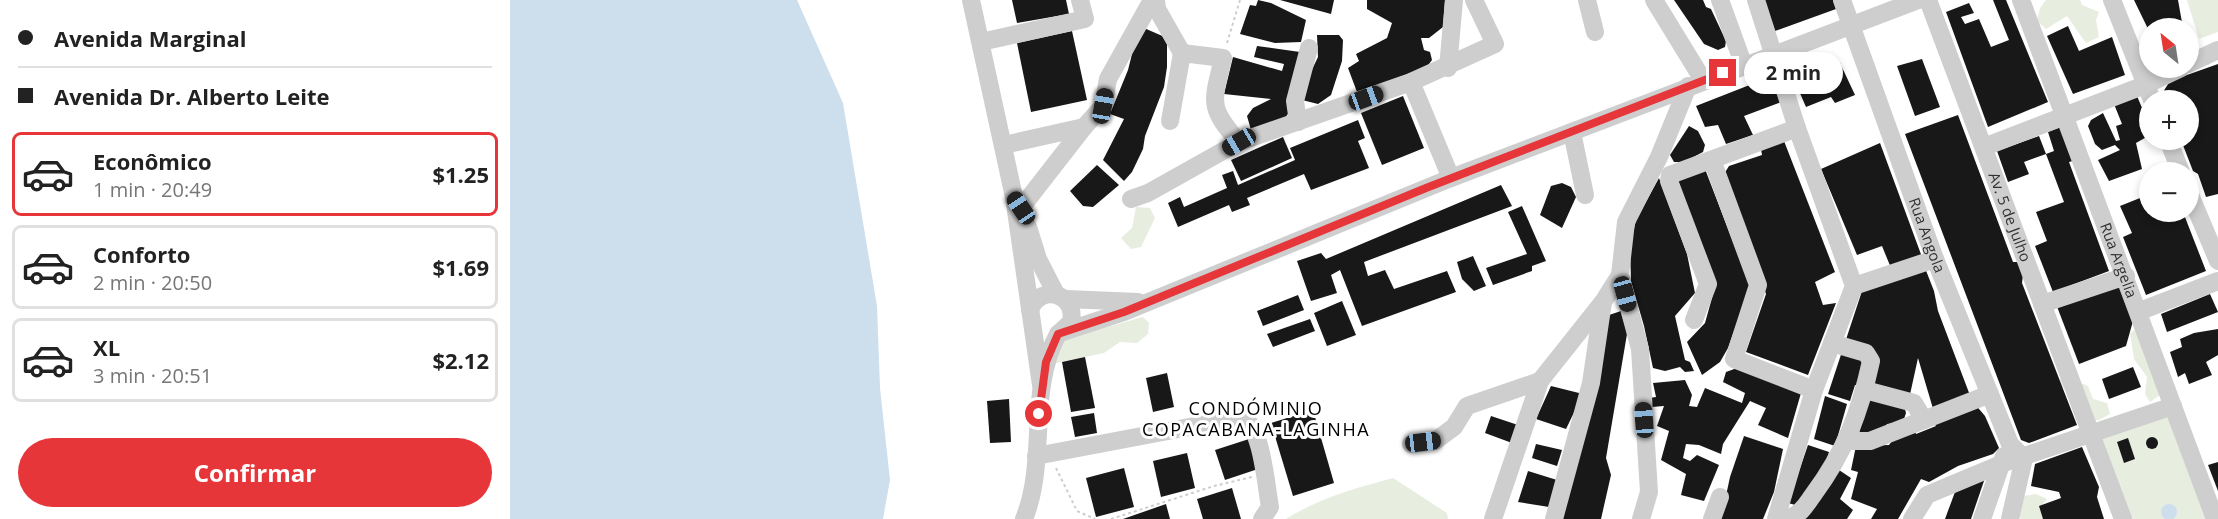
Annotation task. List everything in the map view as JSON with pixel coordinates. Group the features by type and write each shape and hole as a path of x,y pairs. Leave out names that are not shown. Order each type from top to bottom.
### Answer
{"street":[{"path":"971,0 1018,203 1038,259 1072,316 1060,333 1046,362 1041,385 1036,456 1029,506 1024,519"},
{"path":"981,42 1085,19 1080,0"},
{"path":"1154,0 1182,53 1170,121"},
{"path":"1041,385 1018,203 1103,106 1108,79 1154,0"},
{"path":"1448,68 1454,0"},
{"path":"1131,199 1239,142 1448,68 1495,44 1474,0"},
{"path":"1587,0 1595,32"},
{"path":"1654,0 1695,83"},
{"path":"1719,0 1744,66"},
{"path":"1756,0 1797,128 1854,286 1832,343 1814,390 1776,518 1791,517 1801,511 1830,473 1848,441 1865,390 1871,361 1866,353 1832,343"},
{"name":"Rua Angola","path":"1842,0 1935,259 2010,444 2024,458"},
{"path":"1146,302 1061,296 1050,293 1037,299 1031,316 1039,332 1060,333 1124,312 1451,178 1695,83 1918,0"},
{"name":"Av. 5 de Julho","path":"1928,0 2093,434 2123,519"},
{"name":"Rua Argelia","path":"2021,0 2139,310 2215,519"},
{"path":"2112,0 2148,90"},
{"path":"1298,122 1295,101 1309,48"},
{"path":"2199,59 2218,50"},
{"path":"1182,53 1223,58 1214,100 1217,116 1239,142"},
{"path":"2153,90 2168,78"},
{"path":"1411,82 1451,178"},
{"path":"1641,519 1648,492 1640,349 1620,275 1626,222 1695,83"},
{"path":"1984,147 2065,116 2139,96"},
{"path":"1004,145 1084,127"},
{"path":"1694,320 1708,284 1670,181 1670,175 1797,128"},
{"path":"1572,132 1585,195"},
{"path":"1713,160 1758,285 1734,359 1814,390"},
{"path":"2199,216 2218,261"},
{"path":"1854,286 1935,259"},
{"path":"1492,519 1540,381 1604,302 1620,275"},
{"path":"2042,304 2126,276"},
{"path":"2139,310 2218,281"},
{"path":"1554,519 1591,383 1604,302"},
{"path":"1411,444 1435,441 1454,427 1467,406 1503,391 1540,381"},
{"path":"1865,390 1914,403 1924,420"},
{"path":"1848,441 1870,441 1990,394"},
{"path":"1912,519 1927,495 2001,464 2173,406"},
{"path":"1036,456 1242,417 1251,425 1258,442 1270,507 1262,519"},
{"path":"1982,519 2010,444"},
{"path":"2010,519 2024,458"},
{"path":"1712,519 1720,497"}],"path":[{"path":"1223,58 1240,0"},
{"path":"1058,468 1077,511 1095,519"},
{"path":"1111,519 1214,486 1252,477"}],"shaded area":[{"path":"2046,0 2080,0 2082,5 2099,12 2096,20 2099,37 2086,43 2067,16 2046,29 2037,21 2040,8"},
{"path":"2187,0 2218,0 2218,32 2199,39 2199,18 2193,18"},
{"path":"1136,207 1150,208 1155,218 1141,247 1131,249 1121,238 1132,228"},
{"path":"1143,317 1149,323 1148,334 1137,343 1120,342 1104,353 1052,364 1061,342 1090,328 1111,326"},
{"path":"2144,324 2158,376 2175,385 2177,398 2160,395 2150,402 2145,394 2147,377 2134,359 2130,333"},
{"path":"2061,375 2088,386 2093,399 2107,403 2110,414 2099,420 2080,421 2068,392 2059,384"},
{"path":"2169,415 2208,519 2130,519 2102,438"},
{"path":"1393,478 1447,513 1448,519 1286,519 1325,499"},
{"path":"2036,494 2047,499 2040,508 2043,519 2018,517 2023,496"}],"water":[{"path":"510,0 797,0 843,103 877,306 880,388 890,480 883,519 510,519"},
{"path":"2169,504 2175,506 2177,512 2175,518 2169,520 2163,518 2161,512 2163,506"}],"building":[{"path":"1012,0 1066,0 1069,14 1017,23"},
{"path":"1258,0 1271,3 1306,20 1301,42 1275,43 1240,34 1250,5 1256,6"},
{"path":"1280,0 1334,0 1331,14"},
{"path":"1367,0 1445,0 1443,27 1429,38 1421,38 1424,50 1430,52 1432,60 1426,68 1357,92 1348,68 1359,61 1356,54 1387,38 1392,23 1367,9"},
{"path":"1674,0 1703,0 1706,7 1711,9 1726,41 1725,47 1718,50 1704,44"},
{"path":"1764,0 1833,0 1836,9 1775,31"},
{"path":"1993,0 2006,0 2048,102 1988,127 1946,12 1969,3 1974,13 1961,17 1965,24 1979,19 1991,47 2009,40"},
{"path":"2134,0 2178,0 2181,18 2143,18"},
{"path":"2068,26 2079,51 2112,37 2125,75 2073,94 2047,36"},
{"path":"1144,28 1167,38 1167,67 1164,87 1145,136 1143,149 1132,172 1124,181 1103,160 1124,119 1110,114 1128,70 1133,50"},
{"path":"1072,31 1087,100 1031,112 1017,43"},
{"path":"1317,35 1339,35 1343,40 1342,61 1331,95 1318,104 1298,99 1318,57"},
{"path":"1257,46 1300,52 1290,111 1285,118 1251,130 1247,116 1253,108 1271,99 1224,94 1233,57 1282,71 1284,64 1254,57"},
{"path":"1818,58 1823,68 1840,63 1855,95 1835,103 1831,97 1806,107 1799,91 1806,89 1797,66"},
{"path":"1922,59 1940,107 1915,116 1897,66"},
{"path":"2218,64 2218,194 2206,197 2199,177 2199,162 2190,162 2185,150 2199,150 2199,90 2164,90 2170,81 2178,78 2199,78 2199,71"},
{"path":"1770,77 1781,102 1744,116 1753,135 1726,144 1718,125 1705,127 1696,106"},
{"path":"1403,96 1424,148 1382,165 1361,113"},
{"path":"2137,96 2139,141 2136,143 2140,162 2139,170 2109,181 2098,160 2120,150 2115,145 2102,150 2095,144 2088,126 2091,120 2103,113 2116,141 2120,140 2116,126 2122,124 2114,104"},
{"path":"1958,115 2013,262 2019,262 2023,275 2022,283 2077,425 2029,443 2021,440 1905,134"},
{"path":"1358,120 1365,138 1358,141 1369,168 1311,190 1304,174 1247,198 1250,205 1232,212 1229,205 1178,227 1168,203 1180,197 1184,207 1227,188 1222,175 1233,171 1238,185 1295,160 1290,148"},
{"path":"1689,126 1698,131 1705,145 1703,152 1684,162 1674,162 1670,155"},
{"path":"2061,127 2073,161 2069,162 2109,271 2053,292 2035,246 2047,241 2036,212 2064,202 2046,154 2054,151 2048,132"},
{"path":"2039,136 2046,154 2024,162 2029,174 2008,182 1997,151"},
{"path":"1283,137 1292,158 1241,181 1231,160"},
{"path":"1784,141 1835,272 1815,282 1823,305 1836,303 1808,375 1746,352 1766,294 1724,174 1729,166 1762,155 1761,149"},
{"path":"1880,143 1922,257 1891,268 1882,246 1857,255 1821,169"},
{"path":"1097,165 1119,185 1093,207 1083,206 1070,191"},
{"path":"1705,169 1750,286 1728,348 1720,362 1702,375 1687,342 1705,323 1715,287 1677,178"},
{"path":"1659,178 1687,254 1695,293 1675,316 1685,360 1690,362 1694,371 1685,372 1680,367 1665,371 1653,368 1631,281 1630,246 1636,220"},
{"path":"1562,183 1571,187 1576,197 1562,228 1540,215 1551,186"},
{"path":"1501,185 1512,206 1364,262 1368,276 1385,270 1394,289 1447,271 1456,292 1362,326 1340,270 1331,275 1337,293 1311,301 1297,261 1321,253 1326,259"},
{"path":"2139,198 2139,222 2187,222 2206,271 2146,295 2123,237 2132,233 2120,206"},
{"path":"1522,206 1546,261 1532,266 1532,271 1493,285 1486,268 1527,254 1508,212"},
{"path":"1473,256 1486,286 1474,291 1462,279 1457,262"},
{"path":"1925,268 1934,291 1938,311 1971,398 1934,412 1918,358 1909,399 1855,385 1850,401 1828,394 1862,291"},
{"path":"2121,282 2133,321 2126,346 2079,364 2056,304"},
{"path":"2210,294 2218,312 2167,332 2161,314"},
{"path":"1298,295 1304,310 1263,326 1257,311"},
{"path":"1342,301 1356,335 1327,346 1314,313"},
{"path":"1624,310 1627,334 1606,458 1611,475 1601,519 1562,519 1609,315"},
{"path":"1310,319 1315,331 1273,347 1267,334"},
{"path":"2218,329 2218,355 2206,362 2212,375 2189,384 2185,373 2178,377 2170,352 2182,347 2180,339 2194,333"},
{"path":"1085,357 1095,408 1071,412 1062,362"},
{"path":"2133,367 2141,387 2109,399 2102,379"},
{"path":"1737,368 1801,393 1788,438 1758,425 1766,408 1750,401 1723,444 1721,454 1699,445 1686,444 1683,458 1690,461 1697,455 1719,465 1704,501 1681,495 1686,474 1661,460 1669,431 1657,426 1664,406 1652,407 1649,398 1656,397 1653,383 1685,380 1692,395 1689,406 1697,407 1705,388 1742,403 1745,393 1723,382 1726,372"},
{"path":"1167,373 1174,407 1153,412 1146,378"},
{"path":"1551,386 1583,394 1566,429 1536,419"},
{"path":"1871,394 1903,402 1906,413 1903,422 1887,424 1884,432 1859,433"},
{"path":"1825,396 1847,404 1835,446 1814,439"},
{"path":"1009,399 1011,442 990,443 987,401"},
{"path":"1974,403 1985,416 1999,448 1993,454 1958,466 1929,482 1921,479 1898,519 1871,519 1877,509 1851,499 1858,472 1851,470 1856,446 1889,445 1898,433 1913,427 1916,434 1936,426 1933,422"},
{"path":"1313,410 1334,483 1293,496 1271,423"},
{"path":"1094,413 1097,433 1075,437 1071,417"},
{"path":"1491,416 1518,425 1512,443 1485,433"},
{"path":"1744,436 1783,449 1774,492 1763,519 1721,519 1730,477"},
{"path":"2154,437 2158,443 2154,449 2150,449 2146,441"},
{"path":"2128,438 2135,459 2124,463 2117,442"},
{"path":"1249,439 1258,469 1225,480 1215,450"},
{"path":"1536,444 1562,450 1557,466 1532,458"},
{"path":"1808,445 1829,452 1821,477 1799,506 1788,503"},
{"path":"2082,447 2099,487 2097,497 2104,519 2043,519 2039,506 2061,498 2059,492 2031,486 2035,464"},
{"path":"1187,453 1195,488 1161,497 1153,461"},
{"path":"2218,462 2218,491 2208,465"},
{"path":"1124,468 1134,507 1096,517 1086,478"},
{"path":"1839,470 1851,478 1840,499 1853,510 1847,519 1799,519"},
{"path":"1528,471 1557,480 1549,507 1518,502"},
{"path":"1985,478 1971,519 1945,519 1955,492"},
{"path":"1232,488 1241,519 1203,519 1197,499"},
{"path":"1166,504 1170,519 1123,519"}],"district":[{"name":"CONDÓMINIO COPACABANA-LAGINHA","path":"1256,419"}],"route":[{"path":"1039,414 1041,385 1046,362 1058,334 1124,312 1426,188 1723,73"}]}
